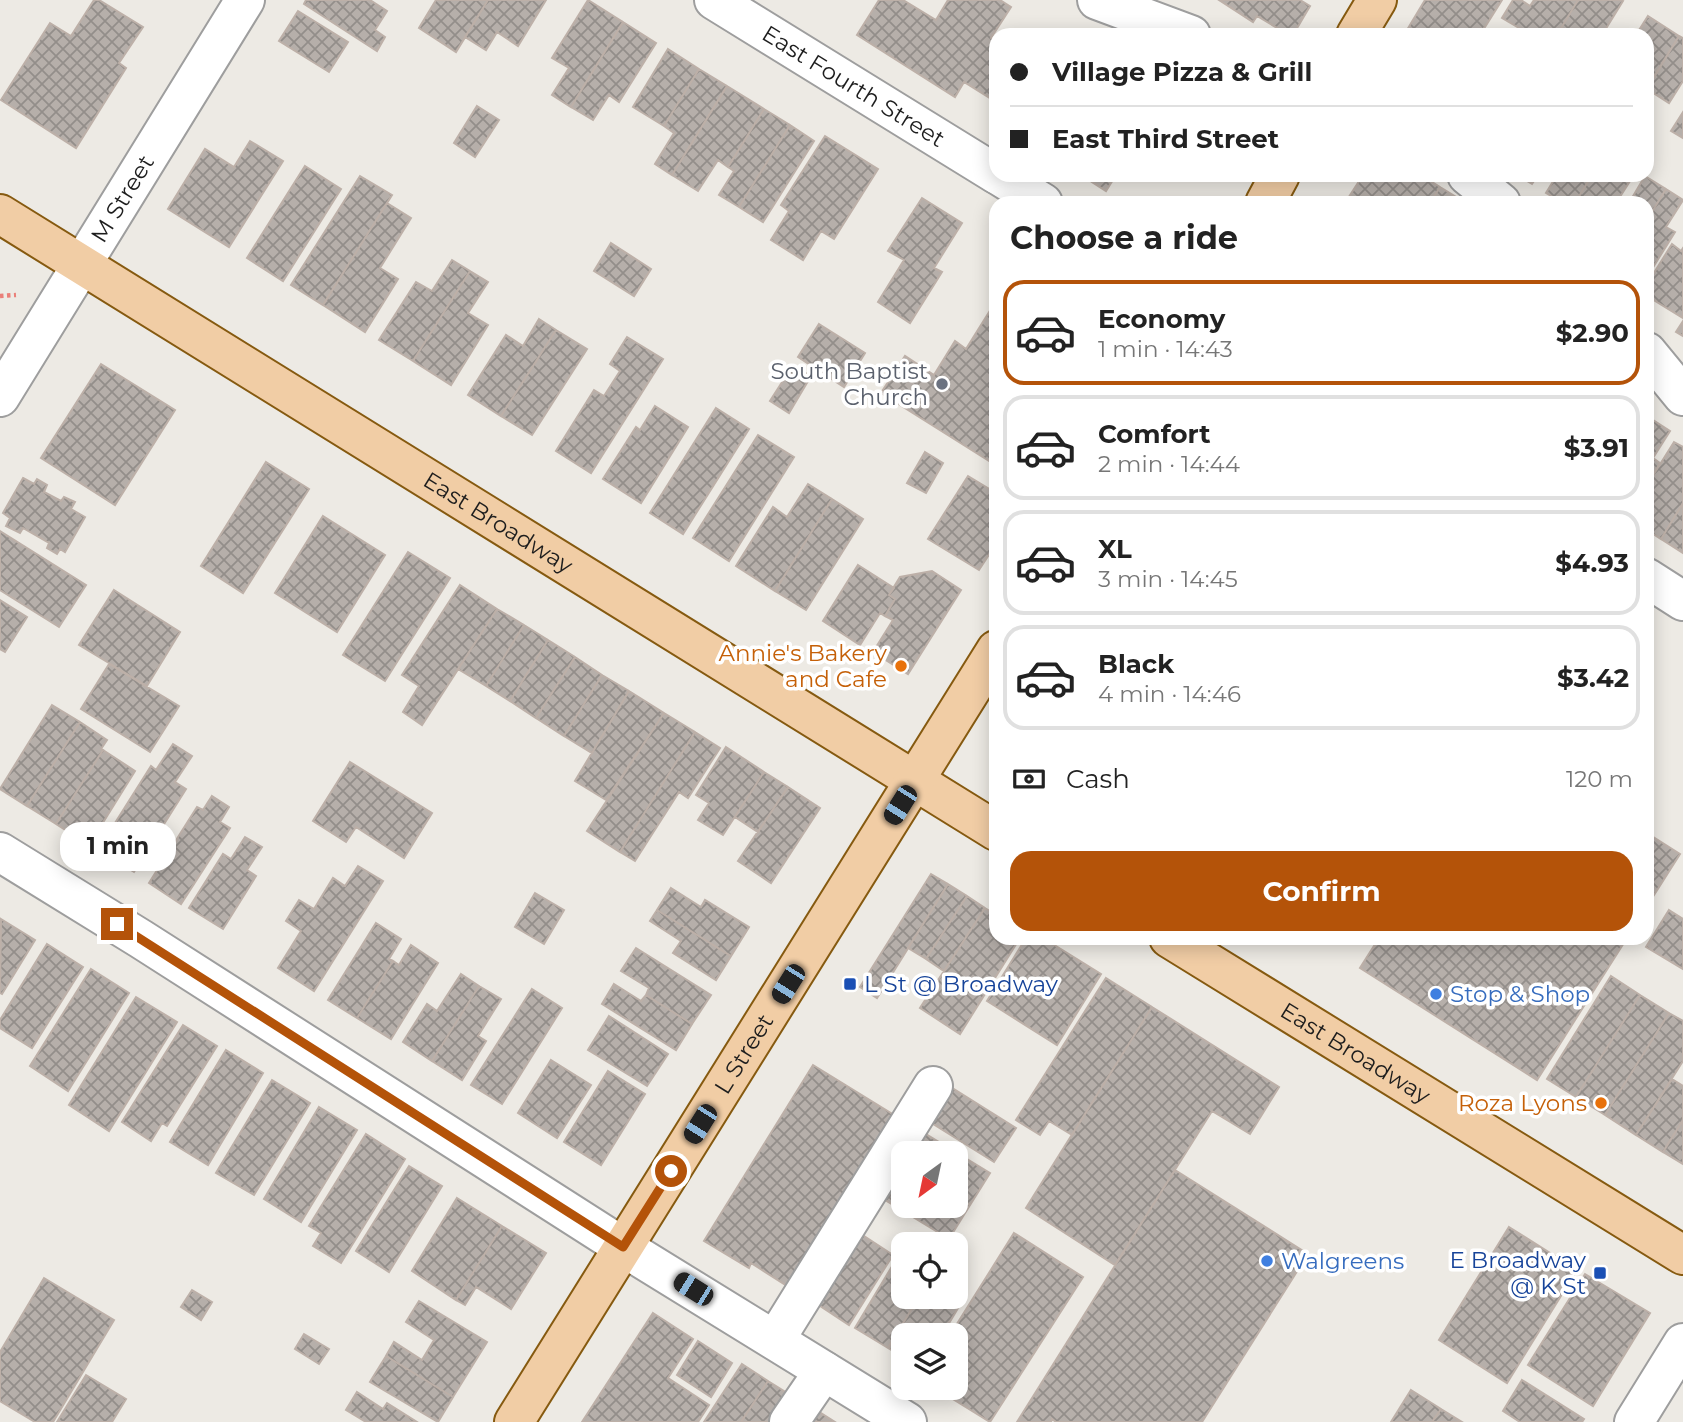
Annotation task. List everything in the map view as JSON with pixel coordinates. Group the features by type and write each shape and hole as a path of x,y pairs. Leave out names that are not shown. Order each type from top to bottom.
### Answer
{"main road":[{"path":"1360,28 1377,0"},
{"name":"East Broadway","path":"0,214 989,827"},
{"name":"L Street","path":"514,1422 989,661"},
{"name":"East Broadway","path":"1180,945 1683,1255"}],"street":[{"name":"M Street","path":"0,397 245,0"},
{"name":"East Fourth Street","path":"714,0 989,169"},
{"path":"1097,0 1172,28"},
{"name":"East Fourth Street","path":"1010,182 1032,196"},
{"path":"1476,182 1492,196"},
{"path":"1654,361 1683,396"},
{"path":"1654,582 1683,601"},
{"path":"0,852 623,1247 907,1422"},
{"path":"775,1340 933,1086"},
{"path":"1634,1422 1683,1343"},
{"path":"789,1422 824,1371"}],"path":[{"path":"0,296 16,295"}],"building":[{"path":"94,0 99,0 143,27 119,63 126,68 76,148 1,100 50,23 71,36"},
{"path":"306,0 370,0 387,11 375,30 385,37 377,51 304,4"},
{"path":"436,0 488,0 456,52 419,28"},
{"path":"488,0 546,0 518,46 497,32 486,50 465,37"},
{"path":"588,0 623,22 571,107 552,95 569,68 552,58"},
{"path":"879,0 903,0 936,20 948,0 1000,0 1011,7 997,28 989,28 989,98 964,82 955,97 857,35"},
{"path":"1219,0 1300,0 1310,6 1297,28 1277,28 1257,16 1253,22"},
{"path":"1425,0 1502,0 1484,28 1408,28"},
{"path":"1513,0 1521,0 1530,6 1534,0 1578,0 1561,28 1519,28 1502,18"},
{"path":"1578,0 1623,1 1606,28 1561,28"},
{"path":"298,11 348,42 329,72 279,41"},
{"path":"1648,16 1679,36 1654,76 1654,28 1640,28"},
{"path":"623,22 656,43 619,102 609,95 593,120 571,107"},
{"path":"1679,36 1683,38 1683,81 1669,103 1654,93 1654,77"},
{"path":"668,49 699,69 664,126 633,107"},
{"path":"699,69 727,86 672,175 655,164 674,133 664,126"},
{"path":"727,86 764,109 728,167 718,160 698,191 672,175"},
{"path":"477,106 499,120 475,157 454,143"},
{"path":"764,109 790,125 739,207 719,195 734,171 728,167"},
{"path":"1683,112 1683,138 1671,131"},
{"path":"790,125 814,141 763,222 739,207"},
{"path":"825,136 878,169 834,239 821,231 803,260 771,240 789,211 781,205"},
{"path":"250,141 283,161 229,247 168,209 205,149 234,167"},
{"path":"305,166 341,189 283,281 247,258"},
{"path":"360,176 392,195 323,305 291,285"},
{"path":"1092,182 1112,182 1106,191"},
{"path":"1358,182 1432,182 1440,187 1434,196 1350,196"},
{"path":"1553,182 1588,182 1579,196 1551,196 1546,193"},
{"path":"1588,182 1629,182 1620,196 1579,196"},
{"path":"1641,182 1654,182 1666,189 1654,209 1654,196 1633,196"},
{"path":"1440,187 1455,196 1434,196"},
{"path":"1666,189 1683,200 1666,227 1675,232 1654,266 1654,209"},
{"path":"922,198 962,223 934,268 942,272 910,323 878,302 904,260 888,251"},
{"path":"387,203 411,218 380,268 398,279 365,332 323,305"},
{"path":"611,243 651,269 634,296 594,271"},
{"path":"1672,244 1681,251 1683,248 1683,318 1654,300 1654,273"},
{"path":"452,260 470,271 413,361 379,340 416,282 432,291"},
{"path":"470,271 488,282 468,313 488,325 451,385 413,361"},
{"name":"South Baptist Church","path":"989,312 989,461 881,393 905,356 934,375 955,341 966,349"},
{"path":"539,319 556,330 501,416 468,395 506,335 523,346"},
{"path":"1683,321 1683,336 1676,332"},
{"path":"819,324 865,353 844,387 798,357"},
{"path":"556,330 587,349 532,435 501,416"},
{"path":"627,337 663,359 591,473 556,451 594,390 604,396 620,371 610,364"},
{"path":"101,364 175,410 115,505 41,458"},
{"path":"793,365 811,376 789,413 770,401"},
{"path":"655,406 688,427 641,503 603,479 636,427 640,430"},
{"path":"716,408 749,429 683,534 650,513"},
{"path":"1654,421 1670,431 1654,456"},
{"path":"758,435 794,457 729,561 693,538"},
{"path":"1674,442 1683,447 1683,503 1661,539 1654,534 1654,474"},
{"path":"925,452 943,463 926,493 907,483"},
{"path":"1654,459 1660,463 1654,473"},
{"path":"266,462 309,489 243,593 201,566"},
{"path":"968,476 989,489 989,555 979,570 928,539"},
{"path":"23,478 34,484 37,479 47,485 44,492 61,501 64,497 75,502 71,509 85,517 65,552 60,549 57,554 47,548 49,543 23,528 20,533 6,526 10,518 3,513"},
{"path":"808,484 832,499 775,591 736,566 773,507 787,517"},
{"path":"832,499 863,519 806,610 775,591"},
{"path":"1683,503 1683,553 1661,539"},
{"path":"323,516 385,555 337,632 275,593"},
{"path":"0,531 86,585 59,627 0,590"},
{"path":"408,552 450,578 385,681 343,655"},
{"path":"858,565 894,588 889,595 895,599 885,616 880,613 860,645 823,621"},
{"path":"932,571 961,590 908,674 873,652 893,620 885,616 895,599 889,595 900,577"},
{"path":"460,585 497,609 422,725 403,712 419,686 402,675"},
{"path":"114,590 180,632 147,686 79,645"},
{"path":"0,600 27,617 5,652 0,649"},
{"path":"497,609 524,625 486,686 458,669"},
{"path":"524,625 548,640 510,701 486,686"},
{"path":"548,640 575,657 536,718 510,701"},
{"path":"575,657 602,675 564,736 536,718"},
{"path":"109,664 179,706 150,752 81,709"},
{"path":"602,675 629,691 592,753 564,736"},
{"path":"629,691 664,713 606,800 575,781"},
{"path":"52,705 80,722 27,806 0,789"},
{"path":"664,713 695,732 620,852 587,831"},
{"path":"80,722 107,740 56,824 27,806"},
{"path":"695,732 720,748 688,798 679,792 635,861 620,852"},
{"path":"173,744 192,756 175,782 186,789 134,872 98,850 151,766 156,770"},
{"path":"726,747 764,772 723,835 698,820 709,803 696,795"},
{"path":"103,750 135,771 89,845 56,824"},
{"path":"350,762 432,813 404,858 356,827 346,842 313,821"},
{"path":"764,772 788,787 758,832 735,817"},
{"path":"788,787 820,808 771,883 738,861"},
{"path":"212,796 229,807 220,822 230,828 181,904 149,883 197,807 203,810"},
{"path":"245,837 262,847 247,870 256,876 223,929 189,908 223,854 231,859"},
{"path":"1654,837 1680,854 1654,895"},
{"path":"358,866 383,881 314,991 278,968 301,931 286,921 299,900 314,909 333,878 345,886"},
{"path":"931,874 948,884 877,998 860,987"},
{"path":"948,884 967,896 926,959 908,948"},
{"path":"671,888 701,907 705,900 749,927 731,956 657,910"},
{"path":"535,893 564,910 544,944 515,927"},
{"path":"967,896 985,908 944,971 926,959"},
{"path":"985,908 989,911 989,945 1016,945 960,1034 920,1008"},
{"path":"657,910 731,956 716,980 673,953 681,941 650,921"},
{"path":"1669,910 1683,919 1683,969 1646,947 1654,945 1654,934"},
{"path":"1,919 35,940 2,994 0,993"},
{"path":"376,923 401,939 389,959 393,961 357,1018 328,1000"},
{"path":"47,944 83,967 32,1048 0,1028 0,1020"},
{"path":"411,945 438,963 391,1039 357,1018 393,961 399,965"},
{"path":"1022,945 1054,945 1101,974 1057,1045 987,1001"},
{"path":"1375,945 1623,945 1537,1080 1360,968"},
{"path":"636,948 711,995 692,1024 646,995 649,988 621,971"},
{"path":"91,969 129,993 68,1091 30,1066"},
{"path":"461,974 479,986 432,1061 403,1042 427,1004 437,1011"},
{"path":"1611,976 1640,995 1576,1097 1547,1079"},
{"path":"1106,978 1152,1007 1072,1135 1049,1121 1040,1135 1016,1120"},
{"path":"614,984 641,1001 646,995 692,1024 676,1050 602,1004"},
{"path":"479,986 501,999 478,1036 486,1041 462,1080 432,1061"},
{"path":"532,989 562,1008 502,1104 471,1085"},
{"path":"1640,995 1669,1013 1605,1115 1576,1097"},
{"path":"136,997 177,1022 109,1131 69,1105"},
{"path":"1152,1007 1279,1087 1250,1134 1212,1111 1115,1265 1026,1208"},
{"path":"1669,1013 1683,1021 1683,1061 1636,1135 1605,1115"},
{"path":"609,1016 668,1054 647,1086 588,1050"},
{"path":"183,1025 217,1046 167,1126 162,1123 151,1141 122,1122"},
{"path":"226,1050 263,1073 208,1165 170,1142"},
{"path":"551,1060 591,1085 557,1138 518,1113"},
{"path":"813,1065 899,1118 792,1289 751,1263 749,1268 704,1241"},
{"path":"608,1071 645,1094 601,1165 564,1142"},
{"path":"1672,1079 1683,1086 1683,1120 1663,1152 1636,1135"},
{"path":"272,1080 310,1103 254,1195 216,1173"},
{"path":"946,1084 1016,1128 994,1162 968,1146 968,1141 960,1141 925,1119"},
{"path":"319,1107 357,1130 301,1222 264,1199"},
{"path":"1683,1120 1683,1164 1663,1152"},
{"path":"921,1131 937,1141 915,1141"},
{"path":"366,1134 405,1159 341,1263 313,1246 321,1233 309,1226"},
{"path":"968,1160 990,1173 970,1205 968,1204"},
{"path":"409,1166 442,1186 389,1272 356,1251"},
{"path":"1175,1170 1308,1254 1202,1422 1056,1422 1052,1419 1051,1422 1017,1422"},
{"path":"891,1181 891,1204 880,1197"},
{"path":"457,1198 502,1226 456,1300 412,1271"},
{"path":"914,1218 962,1218 953,1232 938,1232"},
{"path":"502,1226 546,1253 511,1309 476,1287 465,1305 456,1300"},
{"path":"1509,1227 1577,1270 1507,1383 1439,1340"},
{"path":"858,1232 891,1254 891,1258 849,1325 814,1302"},
{"path":"1014,1233 1083,1277 990,1422 954,1400 968,1400 968,1323 958,1323"},
{"path":"891,1268 891,1309 912,1309 903,1323 891,1323 891,1343 888,1348 855,1328"},
{"path":"1585,1274 1650,1313 1593,1406 1528,1365"},
{"path":"44,1278 114,1320 53,1422 35,1422 0,1401 0,1352"},
{"path":"192,1290 212,1302 201,1320 181,1307"},
{"path":"419,1301 487,1342 453,1397 386,1356 394,1342 422,1360 434,1340 406,1322"},
{"path":"912,1309 957,1309 949,1323 903,1323"},
{"path":"653,1313 693,1339 668,1378 709,1405 698,1422 582,1422"},
{"path":"304,1334 329,1349 319,1364 295,1349"},
{"path":"698,1341 732,1363 711,1397 677,1375"},
{"path":"386,1356 453,1397 438,1422 370,1382"},
{"path":"742,1364 768,1381 741,1422 704,1422"},
{"path":"86,1375 126,1399 112,1422 57,1422"},
{"path":"1522,1380 1584,1419 1582,1422 1520,1422 1503,1411"},
{"path":"768,1381 792,1396 774,1422 741,1422"},
{"path":"1411,1390 1441,1409 1432,1422 1391,1422"},
{"path":"357,1392 383,1409 387,1403 417,1422 366,1422 346,1410"},
{"path":"810,1406 835,1422 800,1422"},
{"path":"1441,1409 1462,1422 1432,1422"}],"place":[{"name":"South Baptist Church","path":"942,384"},
{"name":"Annie's Bakery and Cafe","path":"901,666"},
{"name":"L St @ Broadway","path":"850,984"},
{"name":"Stop & Shop","path":"1436,994"},
{"name":"Roza Lyons","path":"1601,1103"},
{"name":"Walgreens","path":"1267,1261"},
{"name":"E Broadway @ K St","path":"1600,1273"}],"route":[{"path":"117,924 623,1247 671,1171"}]}
